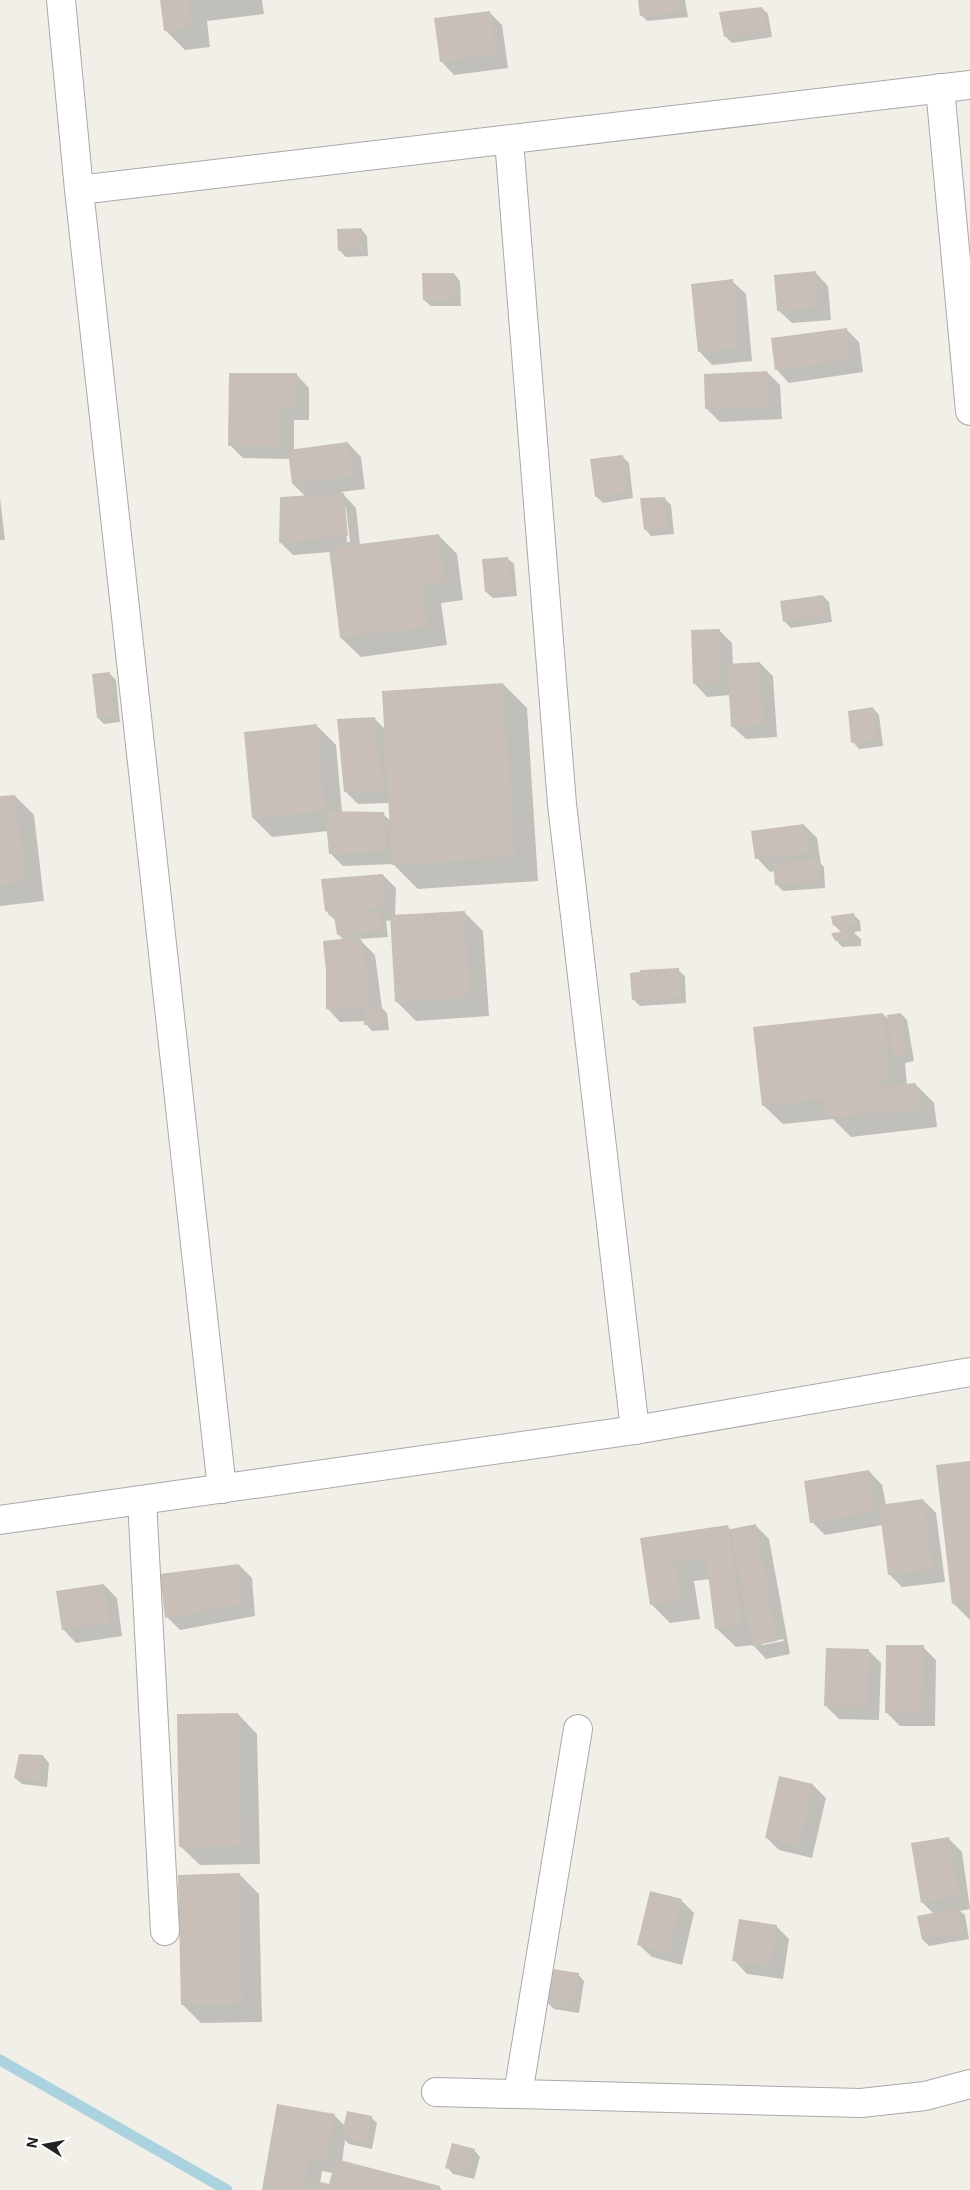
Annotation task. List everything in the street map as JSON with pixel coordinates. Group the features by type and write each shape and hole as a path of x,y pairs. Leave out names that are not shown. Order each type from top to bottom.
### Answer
{"street":[{"path":"61,0 78,190 222,1489"},
{"path":"78,190 970,85"},
{"path":"940,88 970,412"},
{"path":"509,140 562,804 635,1430"},
{"path":"0,1520 635,1430 970,1372"},
{"path":"142,1500 165,1931"},
{"path":"518,2094 578,1729"},
{"path":"436,2092 861,2103 925,2096 970,2084"}],"building":[{"path":"160,0 198,0 188,2 191,28 164,31"},
{"path":"638,0 680,0 682,11 640,16"},
{"path":"762,7 767,31 724,37 719,12"},
{"path":"490,11 496,55 440,62 434,18"},
{"path":"362,228 362,250 338,251 337,229"},
{"path":"816,271 819,307 777,311 774,275"},
{"path":"422,273 454,273 455,300 423,300"},
{"path":"733,279 739,348 698,352 691,284"},
{"path":"847,328 851,360 775,370 771,338"},
{"path":"767,371 769,406 705,409 704,374"},
{"path":"229,373 297,373 297,408 282,407 281,446 228,446"},
{"path":"348,442 352,476 292,484 288,450"},
{"path":"623,455 628,492 595,497 590,459"},
{"path":"344,493 348,536 279,543 280,497"},
{"path":"665,497 668,528 644,530 640,498"},
{"path":"439,534 445,582 423,584 428,627 340,638 329,548"},
{"path":"508,557 511,590 485,592 482,559"},
{"path":"823,595 826,616 783,622 780,601"},
{"path":"720,629 721,682 693,684 691,630"},
{"path":"760,662 764,724 731,727 727,664"},
{"path":"110,672 115,716 97,718 92,674"},
{"path":"503,683 515,857 392,865 382,691"},
{"path":"873,707 877,740 851,743 848,711"},
{"path":"375,717 383,790 344,792 337,719"},
{"path":"317,724 325,811 252,818 244,732"},
{"path":"15,795 26,882 0,885 0,796"},
{"path":"325,811 384,812 386,851 329,854"},
{"path":"804,824 808,852 755,859 751,831"},
{"path":"818,859 820,882 775,885 773,862"},
{"path":"383,874 382,907 329,916 328,911 325,911 321,879"},
{"path":"465,911 470,997 395,1002 390,915"},
{"path":"379,912 382,931 337,935 334,916"},
{"path":"854,913 856,924 848,925 847,932 855,932 855,940 835,941 831,933 842,932 841,925 833,926 831,916"},
{"path":"359,937 359,940 362,940 370,998 366,1000 367,1007 326,1009 326,972 323,941"},
{"path":"679,968 681,997 632,1000 630,973 640,972 640,970"},
{"path":"381,1005 384,1024 364,1025 365,1009"},
{"path":"883,1013 890,1077 881,1078 881,1086 916,1083 919,1109 831,1118 822,1099 762,1106 753,1027"},
{"path":"901,1013 908,1055 894,1057 887,1015"},
{"path":"970,1461 970,1602 952,1604 936,1465"},
{"path":"869,1470 876,1511 810,1523 804,1481"},
{"path":"923,1499 933,1569 888,1575 879,1505"},
{"path":"756,1524 777,1641 752,1646 731,1529"},
{"path":"728,1525 742,1625 715,1629 706,1558 675,1562 681,1601 650,1605 640,1538"},
{"path":"239,1564 242,1604 165,1618 160,1574"},
{"path":"104,1584 110,1623 62,1630 56,1591"},
{"path":"886,1645 924,1645 922,1714 885,1713"},
{"path":"826,1648 869,1649 867,1707 824,1706"},
{"path":"238,1713 241,1845 179,1847 177,1714"},
{"path":"19,1754 43,1755 40,1781 14,1778"},
{"path":"779,1776 813,1784 799,1846 765,1838"},
{"path":"949,1837 959,1896 921,1903 911,1843"},
{"path":"240,1873 243,2004 181,2005 178,1875"},
{"path":"650,1891 682,1899 669,1952 637,1945"},
{"path":"959,1908 963,1932 922,1940 917,1916"},
{"path":"739,1919 777,1925 770,1966 732,1961"},
{"path":"552,1969 579,1973 572,2007 546,2003"},
{"path":"277,2104 335,2114 327,2162 309,2159 304,2190 262,2190"},
{"path":"347,2111 372,2116 366,2143 341,2138"},
{"path":"452,2143 475,2149 467,2174 445,2168"},
{"path":"336,2159 440,2186 439,2190 310,2190 312,2180 329,2184"}],"waterway":[{"path":"0,2060 227,2190"}]}
